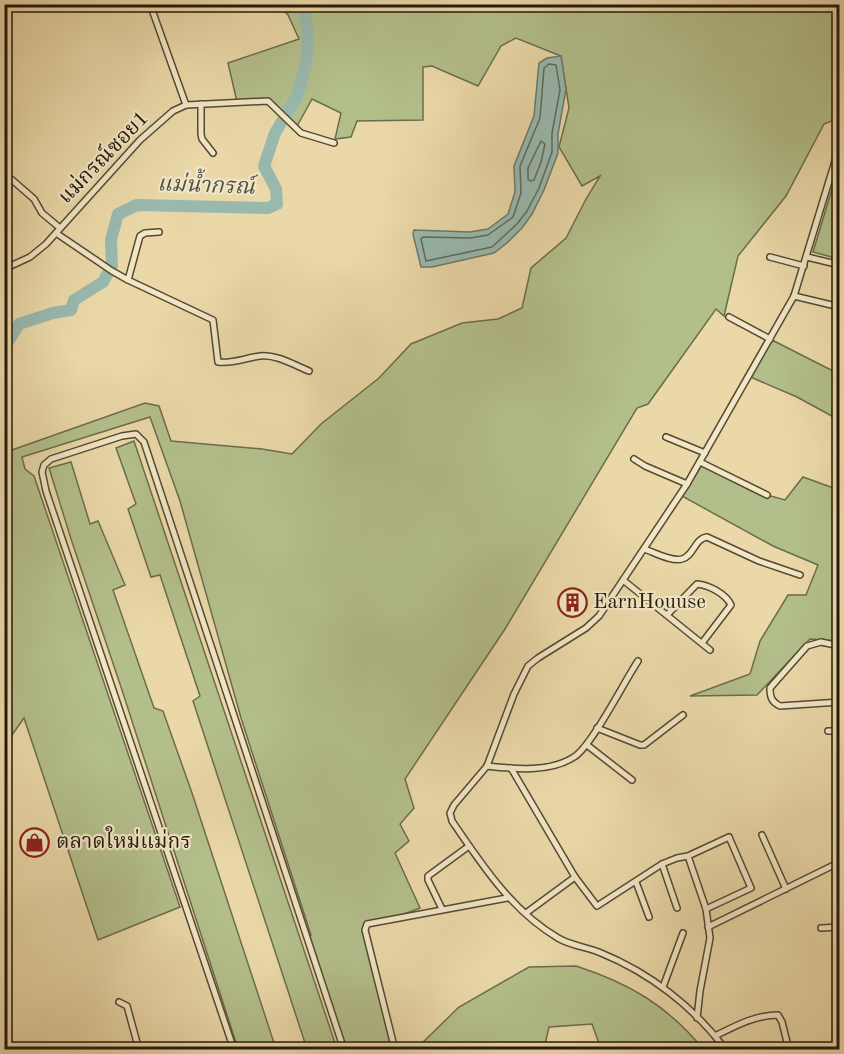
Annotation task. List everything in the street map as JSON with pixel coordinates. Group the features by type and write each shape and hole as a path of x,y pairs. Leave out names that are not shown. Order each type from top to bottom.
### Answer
{"street":[{"path":"150,4 186,105"},
{"name":"แม่กรณ์ซอย1","path":"4,269 30,257 58,231 140,140 173,111 186,105 268,101 301,133 334,143"},
{"path":"201,104 201,134 213,153"},
{"path":"726,1050 697,1018 663,987 640,970 600,952 561,940 507,898 452,821 450,813 454,805 487,766 514,694 528,666 538,657 586,628 599,616 700,462 794,296 840,146"},
{"path":"10,179 34,199 42,213 58,231 103,265 128,280 213,320 218,362 226,363 262,356 275,357 309,371"},
{"path":"128,280 140,236 145,233 159,232"},
{"path":"770,257 804,266"},
{"path":"807,257 840,265"},
{"path":"794,296 840,308"},
{"path":"729,316 770,339"},
{"path":"234,1050 46,491 42,472 44,465 51,459 122,436 136,434 144,442 344,1050"},
{"path":"666,437 705,453"},
{"path":"634,459 687,484"},
{"path":"700,462 767,495"},
{"path":"644,549 680,560 687,557 699,540 707,537 759,561 800,575"},
{"path":"623,580 710,650"},
{"path":"667,615 697,584 725,596 731,605 702,643"},
{"path":"840,646 820,642 807,646 770,688 773,702 780,706 840,702"},
{"path":"487,766 531,768 561,763 574,757 586,745 638,661"},
{"path":"597,728 644,745 683,715"},
{"path":"828,731 833,731 840,726"},
{"path":"586,745 632,780"},
{"path":"510,768 576,877 597,906 662,864 688,856 729,837 751,888 706,909"},
{"path":"762,836 786,889"},
{"path":"442,909 428,876 469,846"},
{"path":"688,856 706,909 710,938 697,1018"},
{"path":"708,927 840,862"},
{"path":"662,864 677,908"},
{"path":"526,913 576,877"},
{"path":"636,882 649,917"},
{"path":"395,1050 365,930 367,924 507,898"},
{"path":"821,928 840,927"},
{"path":"663,987 683,933"},
{"path":"119,1002 127,1006 139,1050"},
{"path":"715,1036 750,1019 778,1015 789,1050"}],"green space":[{"path":"278,5 839,5 839,118 824,124 786,196 738,256 724,316 716,309 648,404 637,408 505,629 405,779 414,808 400,824 409,841 395,853 420,908 363,929 395,1049 344,1049 307,939 311,935 241,718 180,501 150,417 22,457 25,469 34,476 180,907 98,940 24,718 5,745 4,465 11,461 5,460 5,455 12,450 145,403 159,406 171,441 292,454 321,424 379,378 411,344 462,323 498,319 522,308 531,268 566,238 600,176 582,186 559,147 569,108 561,56 516,38 501,46 478,86 432,66 423,67 423,120 357,121 351,137 335,139 341,113 312,99 296,128 283,112 268,100 237,102 228,63 299,39 288,15"},
{"path":"832,189 839,190 839,259 813,252"},
{"path":"770,339 839,374 839,420 797,397 748,376"},
{"path":"134,441 337,1049 307,1049 193,701 200,696 160,575 151,577 128,509 136,504 116,448"},
{"path":"71,462 90,524 98,521 125,585 113,590 154,708 163,711 276,1049 238,1049 49,468"},
{"path":"703,463 767,495 785,500 803,477 839,490 839,641 810,639 757,695 690,696 750,674 760,641 788,595 806,595 818,565 773,546 682,496"},
{"path":"576,966 613,980 646,998 676,1020 703,1049 601,1049 592,1024 549,1027 544,1049 416,1049 459,1007 529,967"}],"water":[{"path":"561,56 566,89 558,134 558,153 532,214 522,228 494,253 432,267 421,267 414,230 470,232 488,229 508,214 515,192 514,166 534,116 539,63 547,58"}],"waterway":[{"name":"แม่น้ำกรณ์","path":"4,343 10,339 19,324 71,310 74,300 103,282 112,266 111,240 118,214 137,205 268,208 277,204 276,189 264,166 275,133 297,96 306,65 308,34 303,4"}],"place":[{"name":"EarnHouuse","path":"572,602"},
{"name":"ตลาดใหม่แม่กร","path":"35,842"}]}
